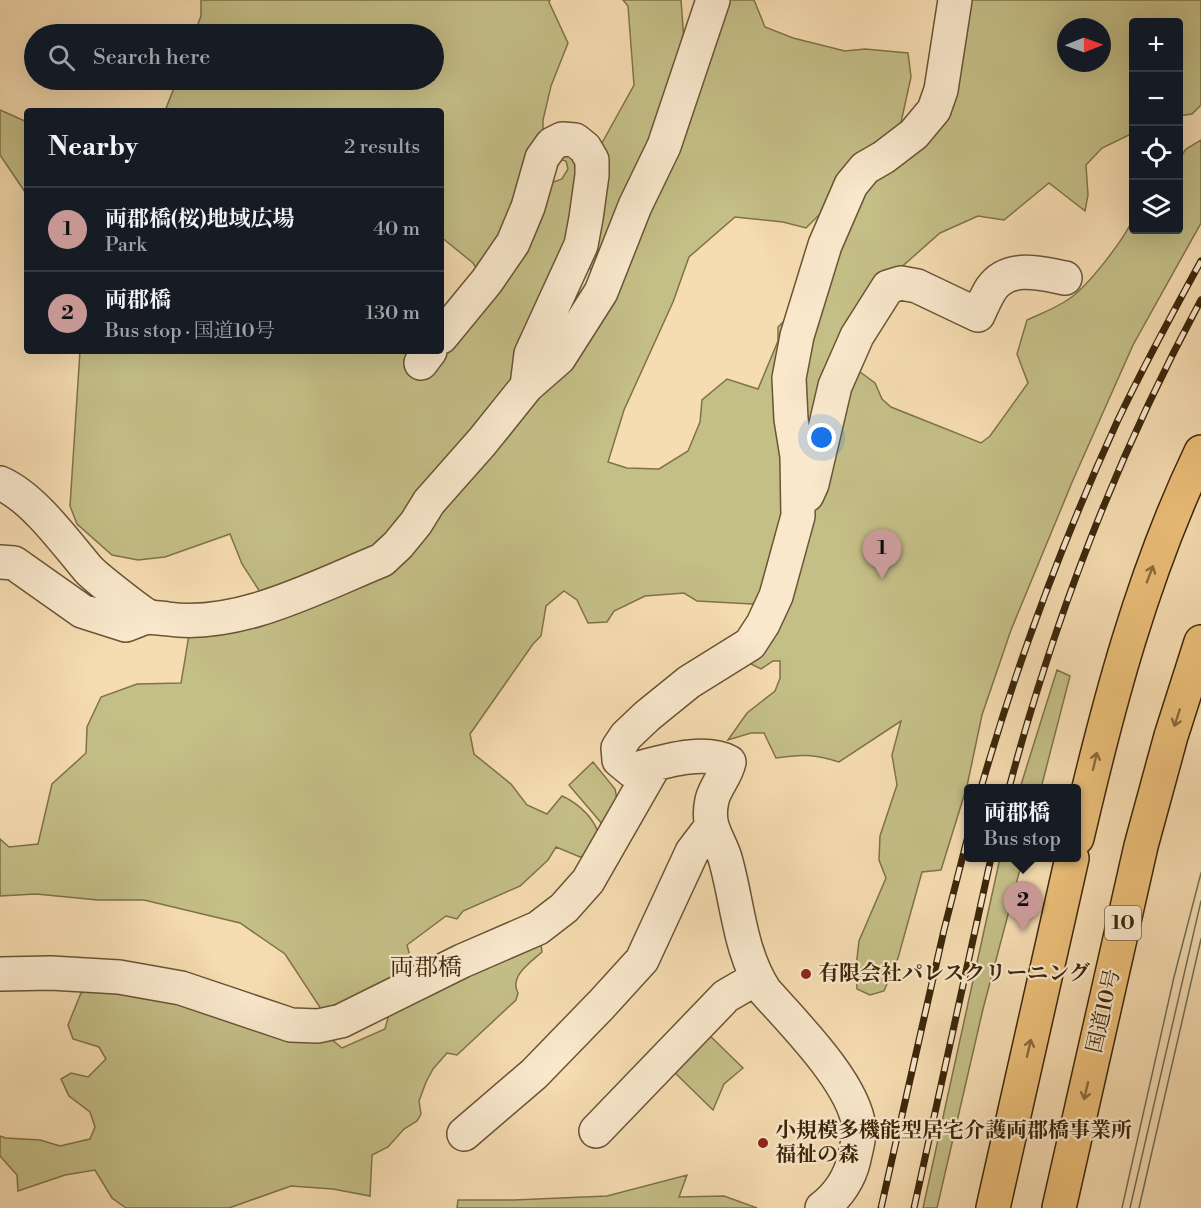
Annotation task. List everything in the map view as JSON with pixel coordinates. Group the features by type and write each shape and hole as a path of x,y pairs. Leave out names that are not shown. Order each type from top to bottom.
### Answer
{"highway":[{"path":"1081,821 1103,725 1142,594 1201,452"},
{"name":"国道10号","path":"1059,1208 1141,846 1171,736 1201,642"},
{"path":"993,1208 1071,862"}],"street":[{"path":"0,483 9,487 31,506 91,573 148,616 181,621 228,617 262,608 382,560 398,545 429,502 527,386 560,358 601,292 635,206 664,146 713,0"},
{"path":"798,516 797,456 791,419 789,378 796,336 825,246 851,185 865,168 914,134 934,110 941,90 955,0"},
{"path":"444,333 487,281 513,243 528,207 542,158 552,144 562,140 574,140 585,148 592,159 586,218 577,254 531,354 527,386"},
{"path":"822,1208 831,1202 844,1185 853,1167 859,1127 841,1081 757,978 743,941 724,857 711,827 712,799 727,773 729,762 719,757 705,755 631,770 619,760 618,748 626,736 647,716 689,682 750,644 763,624 776,596 798,516 812,484 835,386 857,336 888,287 901,283 917,286 978,315 992,288 1003,277 1021,272 1065,278"},
{"path":"0,562 14,563 82,610 126,625 148,616"},
{"path":"0,974 51,973 119,977 181,988 291,1025 318,1026 341,1021 538,927 564,908 588,881 655,764"},
{"path":"464,1134 534,1074 642,960 692,852 711,827"},
{"path":"597,1131 726,996 757,978"}],"shaded area":[{"path":"201,0 550,0 568,43 551,86 543,120 543,144 519,215 478,271 473,263 444,239 444,108 166,108 173,90 444,90 444,24 198,24 201,16"},
{"path":"623,0 681,0 685,55 600,272 579,265 597,152 634,85 628,6"},
{"path":"723,0 754,0 765,27 793,38 845,51 865,49 908,53 911,77 898,136 806,228 783,222 735,217 689,257 673,302 624,410 608,462 627,468 659,469 688,451 700,422 702,400 727,379 758,389 778,341 778,327 786,319 790,517 767,598 752,604 697,601 684,593 645,596 614,611 607,622 588,623 577,600 564,591 546,606 541,636 470,734 474,754 511,784 527,805 547,814 562,796 581,808 595,825 598,835 597,843 592,851 580,857 556,847 548,860 520,886 463,911 457,919 446,916 407,945 415,975 325,1015 285,954 240,923 144,900 98,900 36,894 0,896 0,839 9,847 38,844 52,784 86,753 87,727 101,697 137,684 181,683 190,629 380,569 533,396"},
{"path":"963,0 1201,0 1201,105 1192,114 1183,115 1183,18 1129,18 1129,135 1102,148 1086,165 1088,195 1085,211 1049,183 1004,220 978,216 940,233 889,278 804,468 797,378 859,189 896,160"},
{"path":"0,110 24,121 24,191 0,155"},
{"path":"1201,140 1201,223 1133,345 1073,480 1011,630 982,715 967,784 964,784 964,796 941,870 922,872 898,958 884,991 870,995 857,989 856,967 859,941 886,878 879,860 880,836 897,785 892,755 901,721 839,762 823,757 808,756 776,758 764,733 751,733 728,740 747,713 775,691 780,678 780,661 773,661 761,669 751,664 750,655 848,374 860,372 875,383 882,399 891,407 981,443 990,436 1028,383 1017,354 1027,320 1059,305 1077,293 1104,262 1129,226 1129,234 1183,234 1183,153"},
{"path":"579,150 584,203 507,399 386,545 264,598 242,564 230,534 165,557 138,560 112,555 77,524 70,506 80,354 444,354 444,323 548,184 562,179 568,169 566,161 554,158"},
{"path":"1057,670 1070,676 1042,784 1021,784"},
{"path":"593,762 615,789 618,804 603,825 569,785"},
{"path":"999,862 1022,862 983,1009 937,1208 923,1208"},
{"path":"541,944 542,952 518,975 516,1000 457,1055 447,1053 433,1069 426,1082 419,1101 421,1114 417,1121 404,1129 388,1147 372,1155 370,1196 333,1189 291,1186 229,1208 126,1208 112,1198 95,1170 65,1175 18,1191 17,1175 0,1156 0,1136 40,1140 60,1146 90,1139 95,1127 90,1112 69,1096 61,1079 71,1073 88,1077 106,1059 99,1047 73,1039 68,1025 81,993 105,987 326,1035 342,1048 385,1029 390,1010"},
{"path":"705,1031 743,1068 724,1084 713,1110 670,1068"},
{"path":"687,1175 679,1197 724,1196 757,1208 457,1208 458,1200 607,1196"}],"pier":[{"path":"1201,851 1201,1091 1174,1208 1116,1208 1169,976"}],"railway":[{"path":"982,784 1042,602 1078,511 1127,401 1201,261"},
{"path":"1010,784 1046,662 1091,538 1142,417 1201,300"},
{"path":"881,1208 964,852"},
{"path":"914,1208 990,862"}],"place":[{"name":"両郡橋(桜)地域広場","path":"882,579"},
{"name":"両郡橋","path":"1023,931"},
{"name":"有限会社パレスクリーニング","path":"806,974"},
{"name":"小規模多機能型居宅介護両郡橋事業所 福祉の森","path":"763,1143"}],"district":[{"name":"両郡橋","path":"426,968"}]}
